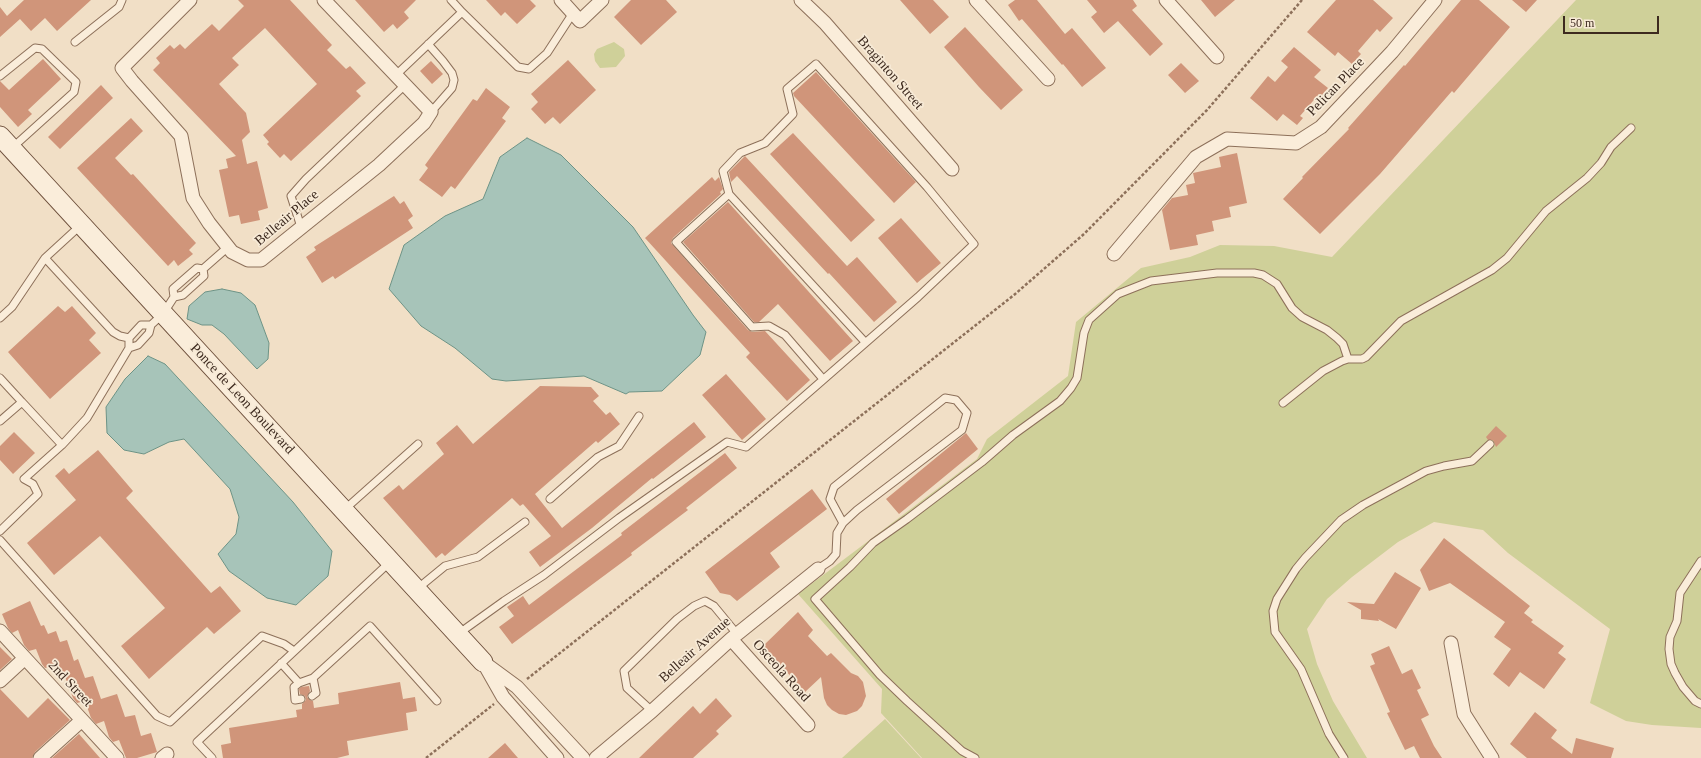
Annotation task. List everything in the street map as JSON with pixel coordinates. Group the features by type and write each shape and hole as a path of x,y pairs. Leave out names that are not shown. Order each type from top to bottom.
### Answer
{"street":[{"path":"324,0 431,112"},
{"path":"560,0 580,21 602,0"},
{"name":"Braginton Street","path":"801,0 825,23 952,169"},
{"path":"976,0 1048,79"},
{"path":"1166,0 1217,57"},
{"name":"Pelican Place","path":"1114,254 1196,157 1228,139 1296,143 1321,127 1392,52 1435,0"},
{"name":"Belleair Place","path":"182,3 122,68 181,136 193,198 209,223 232,252 248,260 261,260 379,165 424,123 431,112"},
{"name":"Ponce de Leon Boulevard","path":"6,142 81,225 157,319 344,510 483,662 516,687 583,758"},
{"name":"Belleair Avenue","path":"596,758 652,711 734,636 818,569"},
{"name":"2nd Street","path":"0,631 117,758"},
{"name":"Osceola Road","path":"734,636 808,725"},
{"path":"1451,643 1464,714 1492,758"},
{"path":"0,681 25,658"},
{"name":"Ponce de Leon Boulevard","path":"483,662 503,697 556,758"},
{"path":"40,758 82,720"}],"lane":[{"path":"75,42 119,7 122,0"},
{"path":"451,0 518,67 529,69 547,53 573,13"},
{"path":"396,75 462,12"},
{"path":"428,44 448,67 454,80 452,88 431,112"},
{"path":"0,76 35,48 42,48 76,82 74,92 6,142"},
{"path":"458,634 544,575 619,518 727,442 746,447 918,297 974,244 927,187 816,64 788,89 793,114 765,143 740,153 722,171 729,194 865,342"},
{"path":"301,228 291,196 306,179 405,85"},
{"path":"1283,403 1323,371 1348,359 1356,360 1366,357 1401,321 1492,270 1507,258 1546,211 1587,178 1601,163 1611,148 1630,128"},
{"path":"729,194 676,242 752,326 769,326 785,335 823,379"},
{"path":"0,318 12,307 45,258 81,225"},
{"path":"203,269 228,247"},
{"path":"45,258 113,332 120,336 129,338"},
{"path":"174,297 173,289 197,268 203,269"},
{"path":"129,348 138,345 174,297 183,295 204,276 203,269"},
{"path":"975,758 962,751 901,696 880,675 815,599 850,567 873,543 907,519 982,462 1013,435 1060,401 1077,378 1084,333 1089,320 1118,294 1151,281 1173,277 1239,272 1264,275 1277,284 1292,308 1302,317 1327,330 1343,344 1348,359"},
{"path":"0,531 38,494 33,484 24,479 62,445 87,418 129,348 129,338 141,325 157,319"},
{"path":"0,378 62,445"},
{"path":"818,569 830,561 836,554 836,533 843,523 857,510 962,430 967,413 956,400 945,398 834,486 830,499 843,523"},
{"path":"0,422 22,402"},
{"path":"550,499 598,457 619,446 639,416"},
{"path":"344,510 418,444"},
{"path":"1344,758 1329,734 1301,669 1275,632 1274,611 1277,599 1296,569 1305,558 1342,520 1363,505 1426,471 1472,461 1490,444"},
{"path":"417,590 445,566 478,557 525,522"},
{"path":"0,540 157,716 170,722 262,636 284,644 294,651"},
{"path":"212,758 198,742 391,561"},
{"path":"1701,561 1680,592 1677,620 1670,637 1669,649 1671,664 1683,687 1695,701 1701,704"},
{"path":"652,711 627,688 624,672 676,619 694,606 705,601 714,606 734,636"},
{"path":"301,699 295,700 294,687 299,683 313,678 370,626 437,701"},
{"path":"281,663 299,683"},
{"path":"312,696 316,693 313,678"}],"path":[{"path":"516,687 1014,295 1084,234 1207,110 1302,0"},
{"path":"426,758 503,697"}],"green space":[{"path":"1576,0 1701,0 1701,728 1652,725 1626,721 1590,703 1610,629 1508,553 1483,530 1434,522 1398,542 1352,577 1327,599 1307,629 1317,664 1333,701 1367,758 922,758 881,713 882,689 798,594 977,459 987,439 1068,376 1076,322 1141,268 1190,257 1220,245 1274,246 1332,257"},
{"path":"614,42 624,49 625,56 616,67 600,68 595,61 594,54 597,49"},
{"path":"885,719 921,758 842,758"}],"shaded area":[{"path":"527,138 561,155 633,227 706,332 700,355 662,391 629,392 626,394 584,376 506,381 492,379 455,348 421,326 389,289 404,245 445,216 483,199 500,157"},
{"path":"222,289 241,293 255,305 269,343 268,359 257,369 224,334 212,325 202,325 187,319 189,306 205,292"},
{"path":"148,356 165,364 293,502 332,551 328,576 296,605 267,598 229,571 218,554 236,534 239,517 230,489 184,439 169,442 144,454 124,450 107,433 106,407 125,379"}],"building":[{"path":"24,0 91,0 57,31 45,18 31,31 20,19 0,37 0,7 7,16"},
{"path":"238,0 290,0 332,45 327,50 346,69 350,66 366,83 356,91 361,96 291,161 284,154 280,158 267,144 269,142 263,135 317,84 265,28 232,58 239,65 219,84 246,113 250,132 242,140 247,164 257,161 268,208 258,211 260,220 241,224 239,215 229,217 219,170 228,168 226,159 236,156 153,70 160,63 156,58 170,45 174,49 180,44 185,49 212,24 219,31 244,6"},
{"path":"355,0 416,0 404,12 409,18 397,29 393,24 384,32"},
{"path":"486,0 530,0 536,6 517,24 505,12 501,16"},
{"path":"631,0 666,0 677,12 641,45 614,17"},
{"path":"900,0 933,0 949,17 930,34"},
{"path":"1015,0 1037,0 1065,34 1072,28 1106,68 1082,87 1022,19 1019,21 1008,5"},
{"path":"1087,0 1133,0 1137,6 1132,10 1163,44 1150,56 1118,21 1104,33 1091,17 1097,12"},
{"path":"1201,0 1235,0 1215,17"},
{"path":"1336,0 1373,0 1393,18 1380,32 1377,29 1358,51 1361,54 1352,64 1338,52 1335,56 1307,32"},
{"path":"1461,0 1479,0 1510,27 1454,93 1452,91 1380,174 1320,234 1283,199 1303,178 1302,177 1349,129 1348,128 1404,65 1405,66"},
{"path":"1512,0 1537,0 1526,12"},
{"path":"965,27 1023,90 1001,110 944,47"},
{"path":"1294,47 1321,70 1314,77 1328,88 1321,96 1319,94 1300,116 1303,118 1297,125 1283,114 1277,121 1250,98 1268,76 1275,82 1288,67 1281,61"},
{"path":"43,59 61,79 28,110 32,114 18,127 0,107 0,81 9,90"},
{"path":"568,60 596,90 560,124 553,117 545,124 531,109 538,102 531,94"},
{"path":"431,61 443,74 432,84 420,71"},
{"path":"1181,63 1199,81 1185,93 1168,75"},
{"path":"816,72 916,182 894,203 794,96 793,93"},
{"path":"101,85 113,98 60,149 48,137"},
{"path":"486,88 510,107 502,118 506,121 455,189 451,186 442,197 419,180 428,168 425,165 473,99 477,101"},
{"path":"131,118 143,131 115,158 131,175 133,174 196,243 189,250 193,254 178,266 174,260 168,266 77,168"},
{"path":"793,133 875,220 851,242 770,154"},
{"path":"1237,153 1247,203 1229,207 1231,217 1212,221 1214,231 1196,235 1198,245 1170,250 1162,210 1172,198 1188,195 1186,185 1195,183 1193,173 1221,167 1219,157"},
{"path":"745,156 847,266 857,257 897,302 874,322 737,176 731,182 729,172"},
{"path":"712,177 715,181 719,177 723,189 720,192 721,194 673,238 671,243 748,330 752,332 765,331 810,380 787,401 746,357 750,353 645,238"},
{"path":"394,196 400,204 404,201 413,216 408,220 413,228 335,279 333,276 322,283 306,257 316,250 314,247"},
{"path":"728,202 853,341 830,361 778,304 759,322 754,322 683,242"},
{"path":"901,218 941,263 917,283 878,238"},
{"path":"58,306 65,312 72,306 96,333 89,340 101,353 50,399 8,352"},
{"path":"726,374 766,419 742,440 702,395"},
{"path":"540,386 591,387 599,396 593,401 606,415 610,412 620,424 598,443 596,441 535,494 562,528 694,422 706,437 653,479 652,478 592,528 540,567 529,552 551,536 523,504 520,506 512,498 445,556 442,553 436,558 383,498 399,485 403,490 444,454 436,443 457,425 473,444"},
{"path":"1496,426 1507,436 1496,447 1493,440 1488,440 1486,437"},
{"path":"14,432 35,453 13,474 0,460 0,446"},
{"path":"966,433 978,449 899,514 886,499"},
{"path":"98,450 133,491 126,498 211,593 220,586 241,611 214,634 207,627 149,679 121,646 165,608 100,536 54,575 27,543 76,500 55,476 64,468 69,474"},
{"path":"725,453 737,468 686,508 688,510 631,553 632,555 512,644 499,627 514,616 507,607 523,596 529,605 622,535 621,533"},
{"path":"812,489 827,509 770,553 780,567 737,601 730,595 720,593 705,572"},
{"path":"1444,538 1530,606 1524,613 1533,620 1531,622 1564,646 1558,653 1566,659 1544,689 1520,672 1509,687 1493,674 1511,649 1494,637 1505,622 1450,583 1429,591 1420,570"},
{"path":"1395,572 1421,588 1396,629 1378,619 1379,621 1361,619 1361,610 1347,602 1374,604"},
{"path":"30,601 41,626 44,625 48,634 56,631 60,642 67,640 74,661 78,659 85,678 93,676 101,699 117,694 125,717 135,715 141,736 151,733 157,752 137,758 126,758 119,740 113,742 109,737 104,721 96,724 91,718 85,701 77,703 73,698 65,677 58,679 53,666 45,668 36,649 29,651 24,645 18,630 12,633 8,628 2,614"},
{"path":"798,612 813,630 808,636 827,656 831,653 851,673 858,676 863,682 866,696 862,706 857,711 846,715 839,714 832,710 827,705 824,698 821,677 805,692 763,646"},
{"path":"1389,646 1402,674 1412,669 1421,688 1417,690 1429,715 1421,719 1434,746 1442,758 1420,758 1414,746 1405,750 1387,713 1390,712 1370,666 1375,664 1371,654"},
{"path":"0,647 12,659 0,670"},
{"path":"400,682 403,699 415,697 417,711 406,713 408,730 347,741 349,755 337,758 223,758 221,745 231,743 229,728 297,717 296,710 302,709 302,704 306,700 305,696 300,694 299,689 301,687 309,686 310,691 307,697 313,701 314,708 339,704 338,693"},
{"path":"0,689 28,718 48,698 70,720 35,752 32,758 0,758"},
{"path":"716,698 732,716 716,731 719,734 693,758 639,758 693,706 700,714"},
{"path":"1535,712 1557,730 1551,738 1572,754 1576,738 1614,748 1611,758 1527,758 1510,744"},
{"path":"79,734 100,758 52,758"},
{"path":"505,743 518,758 488,758"}]}
